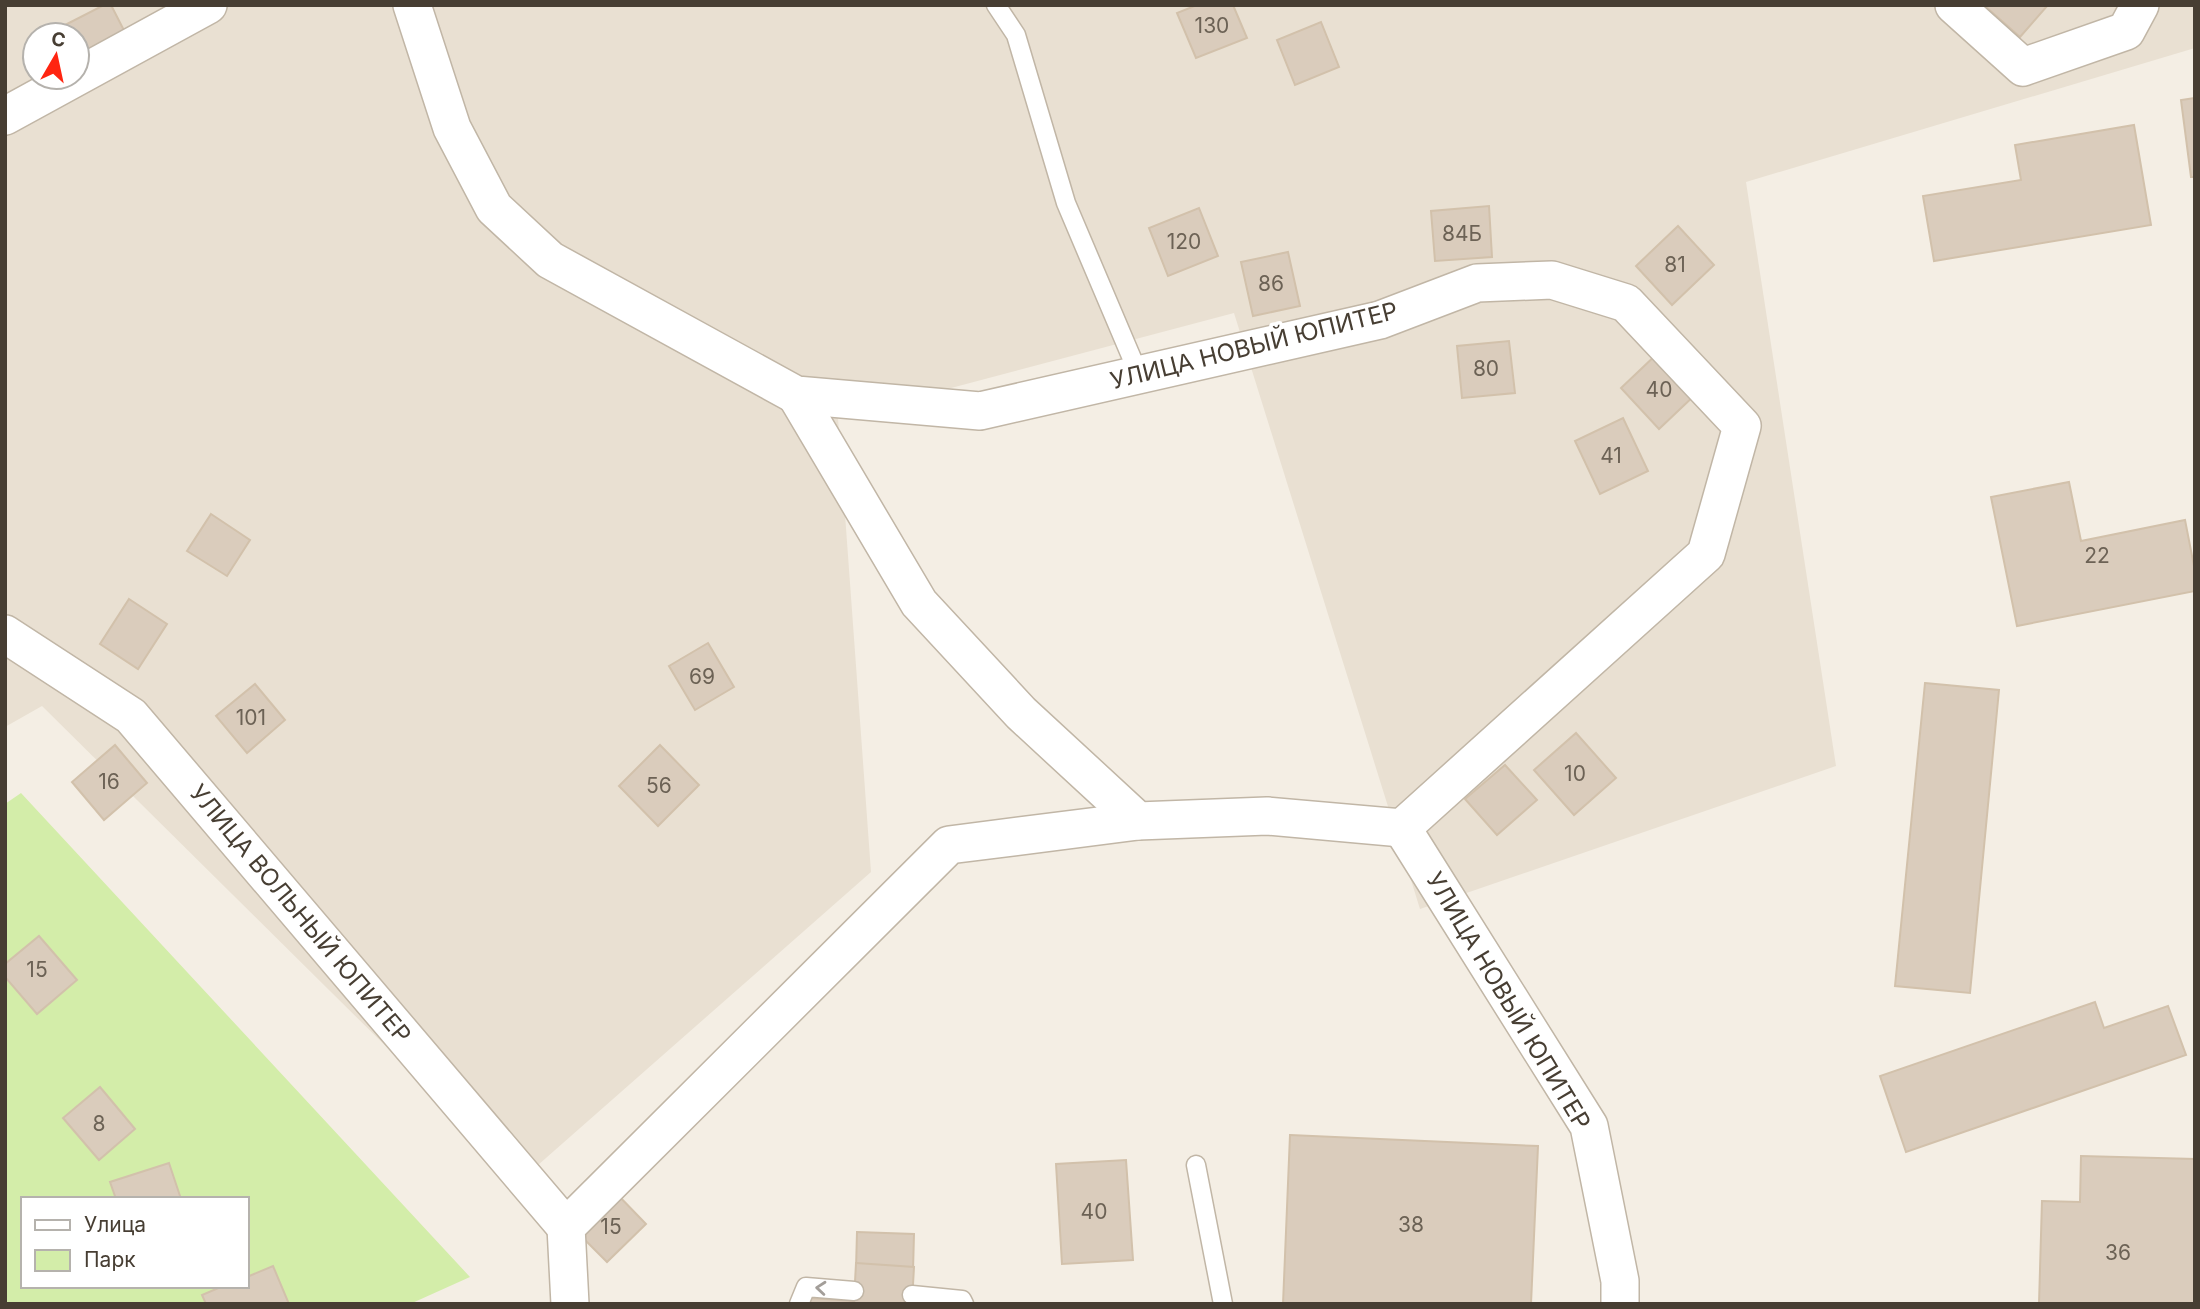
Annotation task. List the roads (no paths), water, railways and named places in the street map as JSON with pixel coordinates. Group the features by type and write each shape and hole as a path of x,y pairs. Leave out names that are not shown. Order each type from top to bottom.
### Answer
{"street":[{"path":"5,117 208,5"},
{"name":"УЛИЦА НОВЫЙ ЮПИТЕР","path":"412,5 453,128 494,208 550,260 796,396 979,411 1380,320 1476,283 1552,280 1626,303 1742,426 1706,554 1402,828 1588,1126 1619,1281 1620,1304"},
{"path":"1954,5 2023,67 2126,31 2140,5"},
{"path":"796,396 919,603 1021,713 1138,821"},
{"name":"УЛИЦА ВОЛЬНЫЙ ЮПИТЕР","path":"5,634 131,716 566,1227"},
{"path":"570,1304 566,1227 949,845 1138,821 1268,816 1402,828"}],"lane":[{"path":"996,5 1016,35 1066,204 1139,374"},
{"path":"1196,1165 1223,1304"},
{"path":"799,1304 806,1287 854,1291"},
{"path":"912,1295 962,1300 964,1304"}]}
